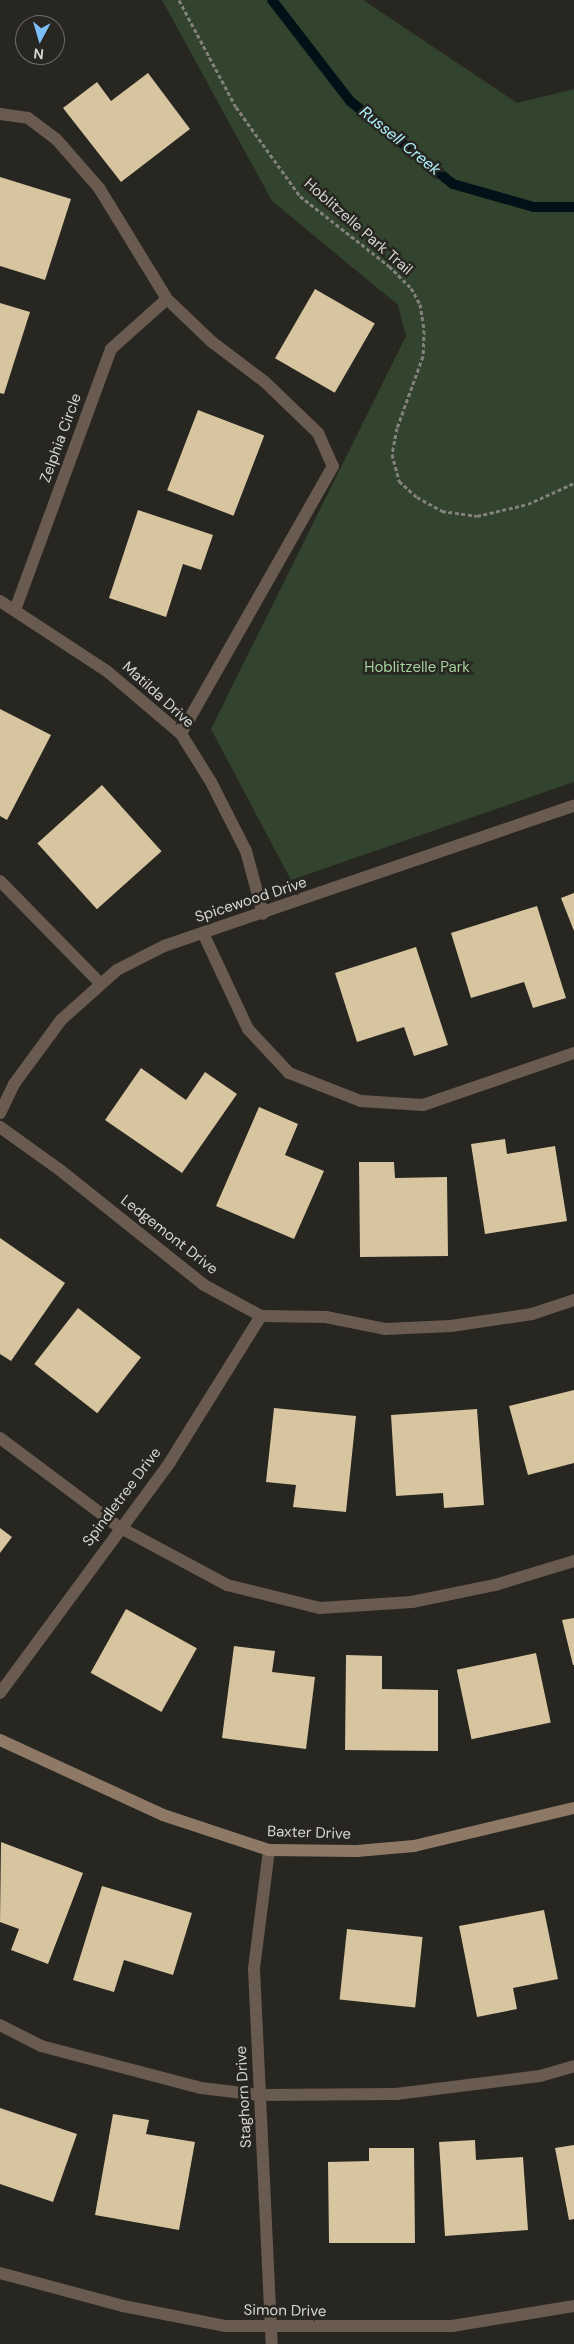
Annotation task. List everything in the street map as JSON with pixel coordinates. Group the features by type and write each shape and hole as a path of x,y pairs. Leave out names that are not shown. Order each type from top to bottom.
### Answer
{"street":[{"path":"0,114 28,118 57,140 99,188 167,299 212,342 265,382 318,433 333,466 181,734"},
{"name":"Zelphia Circle","path":"15,610 111,349 167,299"},
{"name":"Matilda Drive","path":"0,601 108,672 181,734 211,782 246,851 263,914"},
{"name":"Spicewood Drive","path":"0,1113 14,1084 61,1020 117,970 164,946 263,914 574,806"},
{"path":"0,881 101,984"},
{"path":"203,933 248,1029 289,1073 362,1100 423,1105 574,1053"},
{"name":"Ledgemont Drive","path":"0,1127 60,1170 204,1285 261,1316 326,1317 385,1328 441,1326 532,1314 574,1300"},
{"name":"Spindletree Drive","path":"0,1693 119,1527 170,1462 261,1316"},
{"path":"0,1438 119,1527 227,1585 320,1608 412,1602 494,1585 574,1561"},
{"name":"Baxter Drive","path":"0,1740 163,1815 269,1850 357,1851 414,1846 574,1808"},
{"name":"Staghorn Drive","path":"269,1850 254,1969 272,2344"},
{"path":"0,2024 41,2046 201,2088 260,2095 396,2094 540,2076 574,2066"},
{"name":"Simon Drive","path":"0,2273 123,2306 226,2326 452,2326 574,2306"}],"path":[{"name":"Hoblitzelle Park Trail","path":"179,0 236,107 300,196 389,266 411,288 420,304 424,330 423,356 397,428 392,454 399,481 416,497 442,511 477,516 528,504 574,483"}],"green space":[{"name":"Hoblitzelle Park","path":"162,0 363,0 517,103 574,89 574,782 291,880 211,729 406,336 398,305 272,201"}],"building":[{"path":"148,73 190,129 121,182 63,108 97,82 111,101"},
{"path":"0,177 71,199 45,280 0,266"},
{"path":"315,289 375,324 335,393 275,358"},
{"path":"0,303 30,312 4,394 0,393"},
{"path":"198,410 264,435 233,516 167,490"},
{"path":"138,510 213,535 201,570 183,564 166,617 109,598"},
{"path":"0,709 51,735 7,820 0,816"},
{"path":"102,785 162,851 97,909 37,843"},
{"path":"574,893 574,931 561,898"},
{"path":"537,906 566,998 533,1008 524,982 471,998 451,933"},
{"path":"416,947 448,1045 414,1056 404,1027 357,1042 335,973"},
{"path":"141,1068 186,1100 205,1072 237,1094 182,1173 105,1120"},
{"path":"259,1107 298,1124 285,1155 324,1171 294,1239 216,1206"},
{"path":"505,1139 507,1154 555,1146 567,1221 485,1234 471,1144"},
{"path":"359,1162 394,1162 395,1178 447,1177 448,1256 360,1257"},
{"path":"0,1238 65,1283 11,1361 0,1354"},
{"path":"78,1308 141,1357 97,1413 34,1364"},
{"path":"574,1390 574,1463 528,1475 509,1406"},
{"path":"274,1408 356,1416 346,1512 293,1507 296,1485 266,1482"},
{"path":"477,1409 484,1505 444,1508 443,1493 396,1496 391,1415"},
{"path":"0,1528 12,1537 0,1553"},
{"path":"126,1609 197,1648 161,1712 91,1673"},
{"path":"574,1618 574,1665 573,1665 562,1620"},
{"path":"234,1646 275,1651 272,1672 315,1677 306,1749 222,1738"},
{"path":"536,1653 551,1722 472,1739 457,1670"},
{"path":"346,1655 382,1656 382,1689 438,1690 438,1751 345,1750"},
{"path":"1,1842 83,1873 48,1964 11,1950 19,1929 0,1922"},
{"path":"102,1886 192,1913 173,1975 124,1960 114,1992 73,1980"},
{"path":"544,1910 558,1979 513,1988 517,2009 477,2017 459,1926"},
{"path":"347,1929 423,1937 415,2008 340,2000"},
{"path":"0,2108 77,2134 53,2202 0,2184"},
{"path":"113,2114 149,2120 146,2134 195,2142 179,2230 95,2215"},
{"path":"475,2140 476,2160 523,2157 528,2230 445,2236 439,2142"},
{"path":"574,2145 574,2219 569,2220 555,2148"},
{"path":"369,2148 414,2148 415,2243 329,2243 328,2162 369,2161"}],"waterway":[{"name":"Russell Creek","path":"272,0 350,101 453,184 534,207 574,207"}]}
